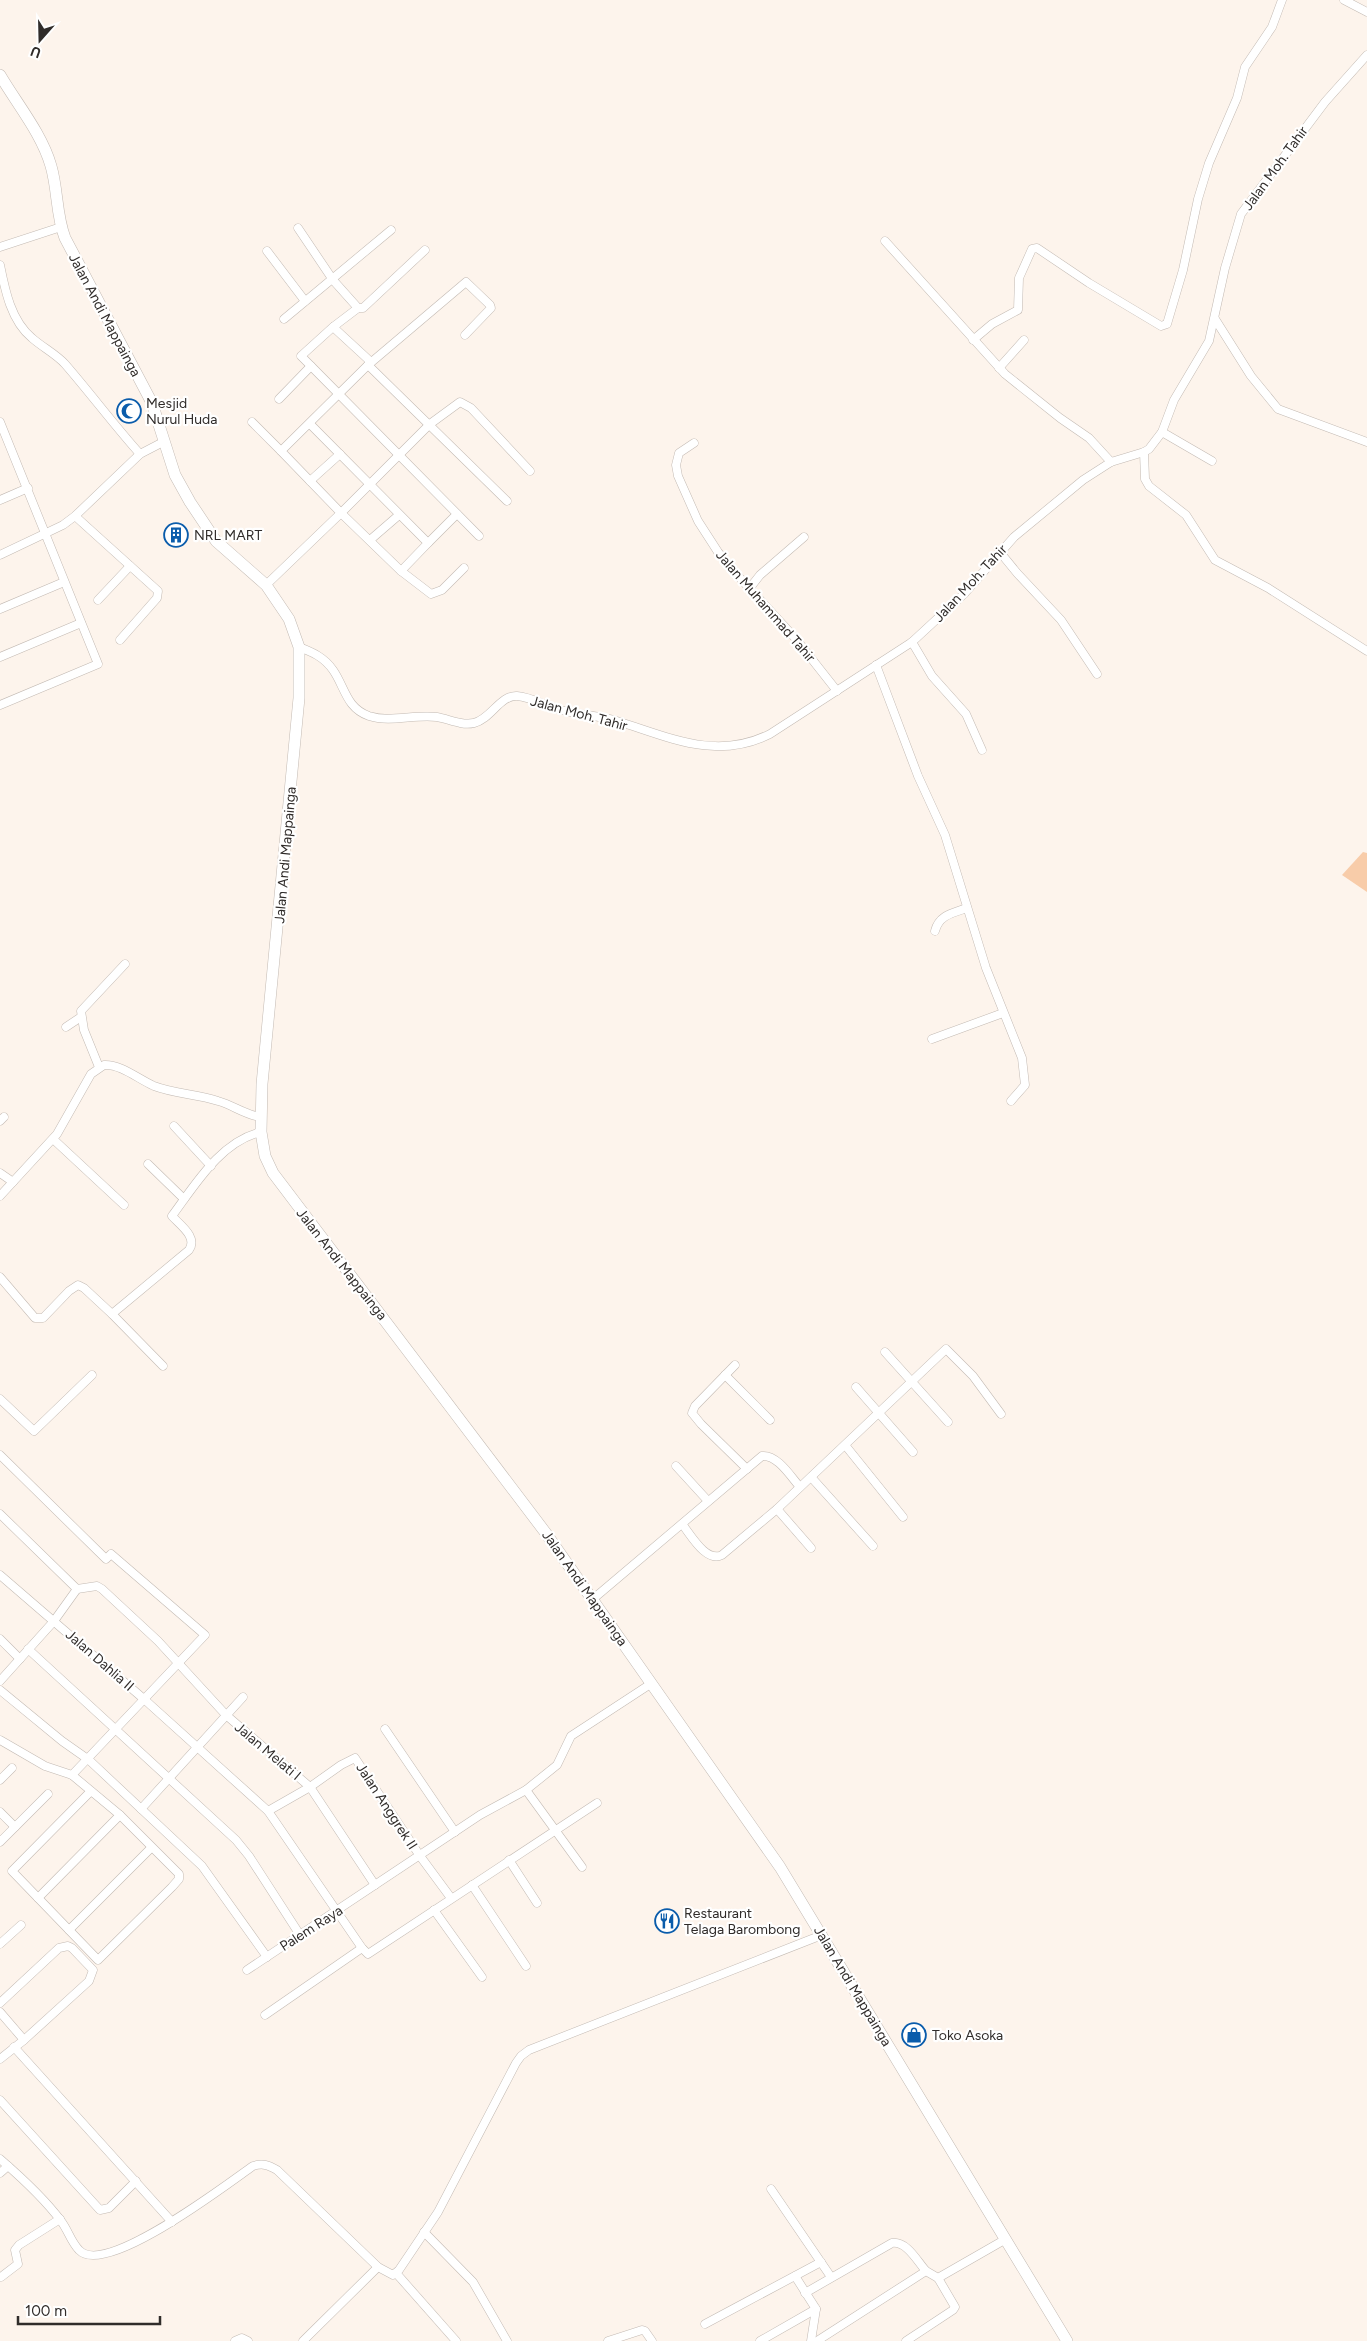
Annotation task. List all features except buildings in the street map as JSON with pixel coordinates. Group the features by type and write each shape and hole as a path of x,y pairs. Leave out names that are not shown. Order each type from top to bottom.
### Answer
{"main road":[{"name":"Jalan Andi Mappainga","path":"0,75 49,160 60,227 152,403 175,475 207,529 230,554 266,585 289,619 299,647 299,698 263,1074 261,1132 268,1165 282,1186 468,1428 652,1683 780,1867 1067,2341"}],"street":[{"path":"973,340 992,324 1018,310 1019,278 1032,249 1038,248 1089,284 1145,318 1161,326 1166,324 1183,270 1198,199 1209,163 1237,98 1245,67 1272,27 1282,0"},
{"path":"1344,0 1367,12"},
{"name":"Jalan Moh. Tahir","path":"299,647 320,657 327,663 356,709 380,718 426,716 462,724 473,724 487,717 504,700 516,696 558,709 617,721 667,738 717,746 738,746 753,742 912,642 958,600 1014,537 1083,480 1111,462 1144,452 1162,432 1174,400 1206,349 1215,319 1225,268 1241,214 1325,102 1367,55"},
{"path":"0,247 60,227"},
{"path":"298,228 333,280 358,308"},
{"path":"284,318 333,280 391,230"},
{"path":"885,241 999,368 1053,413 1089,438 1111,462"},
{"path":"425,250 363,308 358,308 333,327 302,356 479,536"},
{"path":"267,251 305,301"},
{"path":"0,265 10,304 22,328 30,337 64,362 108,418 140,454"},
{"path":"281,451 370,364 466,282 491,308 465,335"},
{"path":"1215,319 1251,376 1278,408 1367,442"},
{"path":"333,327 481,478 507,502"},
{"path":"999,368 1024,340"},
{"path":"279,399 311,366"},
{"path":"266,585 430,424 455,404 460,402 466,404 493,430 530,471"},
{"path":"0,422 98,664 0,705"},
{"path":"252,422 341,513 401,570 431,594 442,590 464,568"},
{"path":"310,424 428,543"},
{"path":"1162,432 1212,461"},
{"path":"0,555 45,535 75,516 140,454 164,440"},
{"path":"0,446 9,443"},
{"name":"Jalan Muhammad Tahir","path":"694,443 677,456 678,476 702,528 718,552 749,589 796,639 837,690"},
{"path":"1144,452 1145,478 1149,486 1186,515 1215,560 1268,588 1367,651"},
{"path":"310,481 340,454"},
{"path":"0,500 28,488"},
{"path":"401,570 457,514"},
{"path":"370,540 399,515"},
{"path":"75,516 158,591 158,595 120,640"},
{"path":"749,589 760,575 804,537"},
{"path":"1000,551 1016,573 1061,620 1097,674"},
{"path":"98,600 130,566"},
{"path":"0,608 64,582"},
{"path":"0,657 81,622"},
{"path":"912,642 932,676 966,714 982,750"},
{"path":"876,665 918,776 945,835 967,908 1003,1013 1022,1058 1025,1085 1011,1101"},
{"path":"935,931 937,923 941,918 967,908"},
{"path":"99,1067 81,1017 82,1008 125,964"},
{"path":"932,1039 1003,1013"},
{"path":"66,1027 81,1017"},
{"path":"0,1196 53,1139 66,1122 91,1074 99,1067 114,1066 166,1090 215,1100 252,1116 261,1117"},
{"path":"174,1126 211,1166"},
{"path":"112,1314 191,1248 192,1238 172,1216 184,1198 211,1166 242,1139 261,1132"},
{"path":"53,1139 124,1205"},
{"path":"148,1164 184,1198"},
{"path":"0,1173 13,1182"},
{"path":"0,1277 35,1318 43,1318 69,1291 78,1286 84,1288 163,1366"},
{"path":"682,1524 709,1556 718,1558 777,1509 946,1349 973,1376 1001,1414"},
{"path":"885,1352 948,1422"},
{"path":"735,1366 695,1406 692,1412 701,1424 747,1469"},
{"path":"0,1399 34,1431 92,1375"},
{"path":"726,1375 770,1420"},
{"path":"856,1387 913,1452"},
{"path":"845,1445 903,1517"},
{"path":"0,1455 106,1558 111,1554 205,1635 89,1760 72,1775"},
{"path":"593,1600 762,1456 767,1456 779,1464 800,1487"},
{"path":"676,1466 708,1501"},
{"path":"811,1477 873,1546"},
{"path":"777,1509 811,1548"},
{"path":"0,1514 77,1590 54,1621 0,1681"},
{"name":"Jalan Dahlia II","path":"0,1575 145,1700 268,1811 362,1948"},
{"name":"Jalan Melati I","path":"77,1590 97,1586 102,1589 151,1634 226,1715 310,1787 375,1885"},
{"path":"0,1639 20,1658"},
{"path":"28,1649 236,1840 249,1856 300,1935"},
{"name":"Palem Raya","path":"247,1970 455,1832 526,1790 557,1766 571,1736 652,1683"},
{"path":"0,1690 62,1741 89,1760 209,1873 268,1957"},
{"path":"141,1809 226,1715 244,1698"},
{"path":"385,1729 455,1832"},
{"path":"0,1740 45,1766 72,1775 120,1815 179,1874 179,1879 172,1887 98,1960 12,1871 91,1791"},
{"name":"Jalan Anggrek II","path":"310,1787 353,1758 357,1760 420,1856 451,1898"},
{"path":"0,1780 12,1768"},
{"path":"268,1811 310,1787"},
{"path":"526,1790 582,1866"},
{"path":"0,1842 48,1794"},
{"path":"266,2014 362,1948 367,1953 370,1953 597,1803"},
{"path":"0,1812 15,1827"},
{"path":"38,1898 120,1815"},
{"path":"69,1930 151,1848"},
{"path":"509,1860 537,1903"},
{"path":"472,1885 526,1966"},
{"path":"434,1910 482,1977"},
{"path":"0,1944 20,1925"},
{"path":"0,2159 24,2179 60,2219 79,2250 95,2257 137,2241 172,2222 253,2166 268,2165 278,2170 378,2267 389,2274 396,2273 443,2202 516,2063 524,2053 577,2033 620,2013 822,1935"},
{"path":"0,2003 59,1948 68,1946 72,1948 93,1970 89,1981 0,2060"},
{"path":"0,2012 24,2040"},
{"path":"14,2047 172,2222"},
{"path":"0,2100 100,2210 109,2208 136,2181"},
{"path":"0,2172 8,2166"},
{"path":"771,2188 831,2278"},
{"path":"1,2278 18,2264 15,2250 19,2245 60,2219"},
{"path":"424,2232 473,2282 507,2341"},
{"path":"938,2278 1006,2238"},
{"path":"806,2293 892,2243 898,2242 904,2245 926,2271 938,2278 955,2304 954,2310 906,2341"},
{"path":"705,2324 821,2262"},
{"path":"303,2341 378,2267"},
{"path":"817,2341 926,2271"},
{"path":"396,2273 456,2341"},
{"path":"795,2276 816,2309 811,2341"},
{"path":"760,2341 816,2309"},
{"path":"608,2341 642,2330 645,2331 652,2341"},
{"path":"235,2341 242,2338 248,2341"}],"shaded area":[{"path":"1363,852 1367,853 1367,892 1342,875"}],"place":[{"name":"Mesjid Nurul Huda","path":"129,411"},
{"name":"NRL MART","path":"176,535"},
{"name":"Restaurant Telaga Barombong","path":"667,1921"},
{"name":"Toko Asoka","path":"914,2035"}]}
